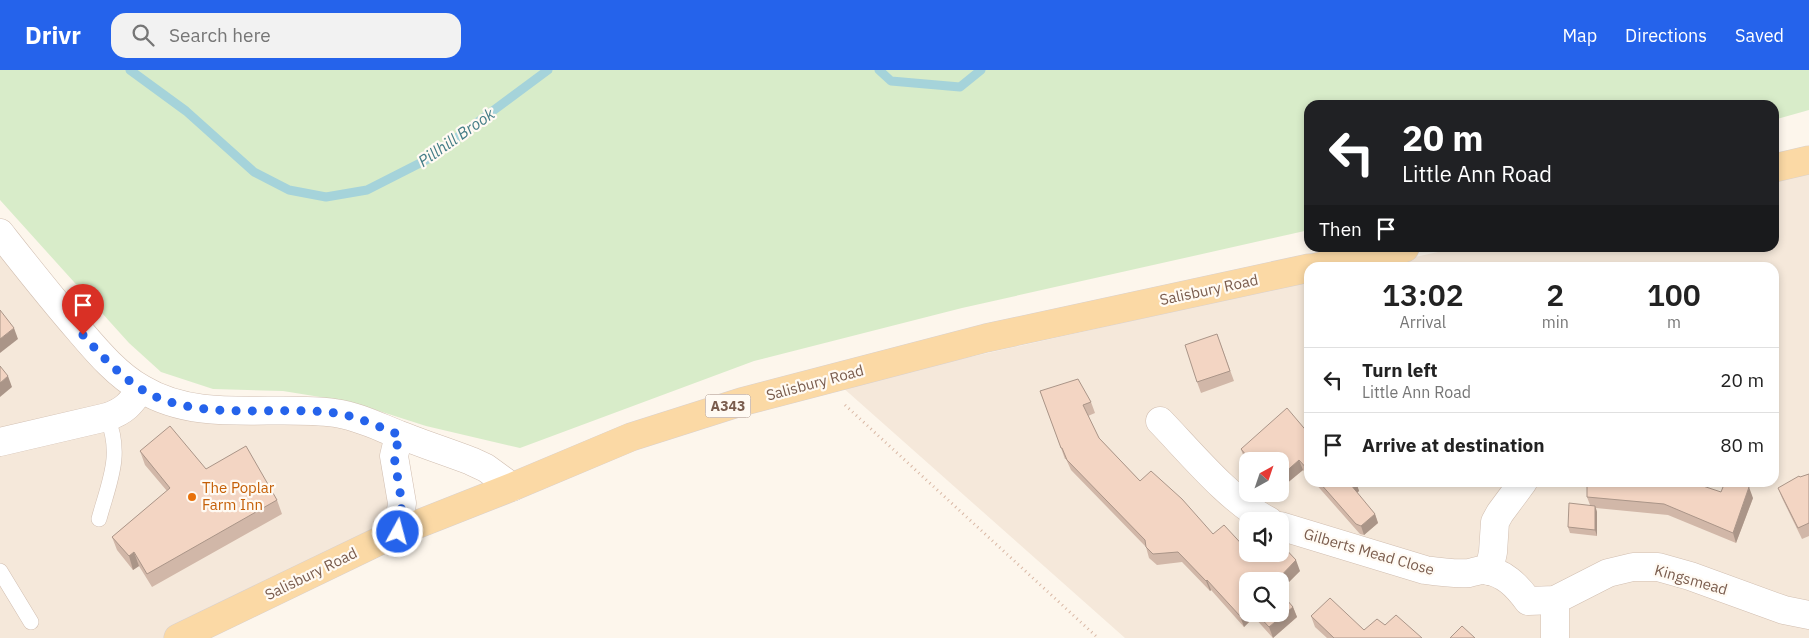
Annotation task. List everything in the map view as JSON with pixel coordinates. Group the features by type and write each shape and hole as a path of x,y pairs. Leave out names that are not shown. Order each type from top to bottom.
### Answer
{"main road":[{"path":"1779,167 1809,160"},
{"path":"1340,262 1387,252"},
{"name":"Salisbury Road","path":"178,638 398,532 632,437 741,402 986,338 1304,269"}],"street":[{"path":"0,233 51,298 93,347 122,375 159,398 197,408 336,413 357,418 471,461 486,468 512,487"},
{"path":"0,442 121,412 131,404 142,389"},
{"path":"1160,421 1230,492 1255,512"},
{"path":"398,532 402,504 394,456 400,435"},
{"path":"1519,487 1500,512 1495,522 1493,552 1489,571 1508,580 1518,588 1528,601 1555,600 1555,638"},
{"name":"Gilberts Mead Close","path":"1289,529 1425,570 1450,573 1489,571"},
{"name":"Kingsmead","path":"1555,600 1608,573 1633,567 1658,567 1690,576 1784,610 1809,615"}],"lane":[{"path":"99,520 114,466 114,433 107,417"},
{"path":"0,571 31,622"}],"path":[{"path":"820,382 1098,638"}],"shaded area":[{"path":"1809,168 1809,638 1125,638 841,386 1304,282 1304,487 1779,487 1779,262 1391,262 1438,252 1779,252 1779,175"},
{"path":"0,233 141,389 399,435 398,532 178,638 0,638"}],"green space":[{"path":"0,70 1809,70 1809,110 1779,119 1779,100 1304,100 1304,231 962,308 754,361 520,448 426,426 351,402 283,391 213,389 161,372 129,343 0,200"}],"building":[{"path":"0,310 14,328 0,339"},
{"path":"1217,334 1230,371 1197,382 1185,345"},
{"path":"0,366 8,376 0,383"},
{"path":"1078,379 1091,402 1083,405 1099,438 1140,481 1151,471 1182,499 1213,534 1224,525 1239,541 1239,562 1289,562 1289,553 1296,560 1285,572 1239,572 1239,615 1178,552 1153,554 1146,547 1145,540 1067,460 1040,391"},
{"path":"1287,408 1304,428 1304,466 1299,460 1289,469 1289,452 1244,452 1241,449"},
{"path":"170,426 206,469 246,446 277,500 147,574 134,552 129,556 112,537 170,488 140,451"},
{"path":"1809,474 1809,523 1798,528 1778,488 1799,476"},
{"path":"1323,487 1353,487 1375,514 1361,526 1356,524"},
{"path":"1587,487 1706,487 1721,492 1723,487 1749,487 1733,533 1664,504 1587,497"},
{"path":"1569,503 1595,506 1595,530 1568,527"},
{"path":"1330,598 1364,630 1377,619 1385,625 1396,615 1422,638 1334,638 1311,616"},
{"path":"1289,602 1293,607 1289,610"},
{"path":"1264,622 1275,622 1269,627"},
{"path":"1462,626 1475,638 1450,638"}],"waterway":[{"name":"Pillhill Brook","path":"130,70 186,111 254,172 289,190 326,197 367,190 428,159 548,70"},
{"path":"879,70 891,81 960,87 981,70"}],"place":[{"name":"The Poplar Farm Inn","path":"192,497"}],"route":[{"path":"83,335 122,375 159,398 181,405 220,410 336,413 357,418 400,435 394,456 402,504 398,532"}]}
